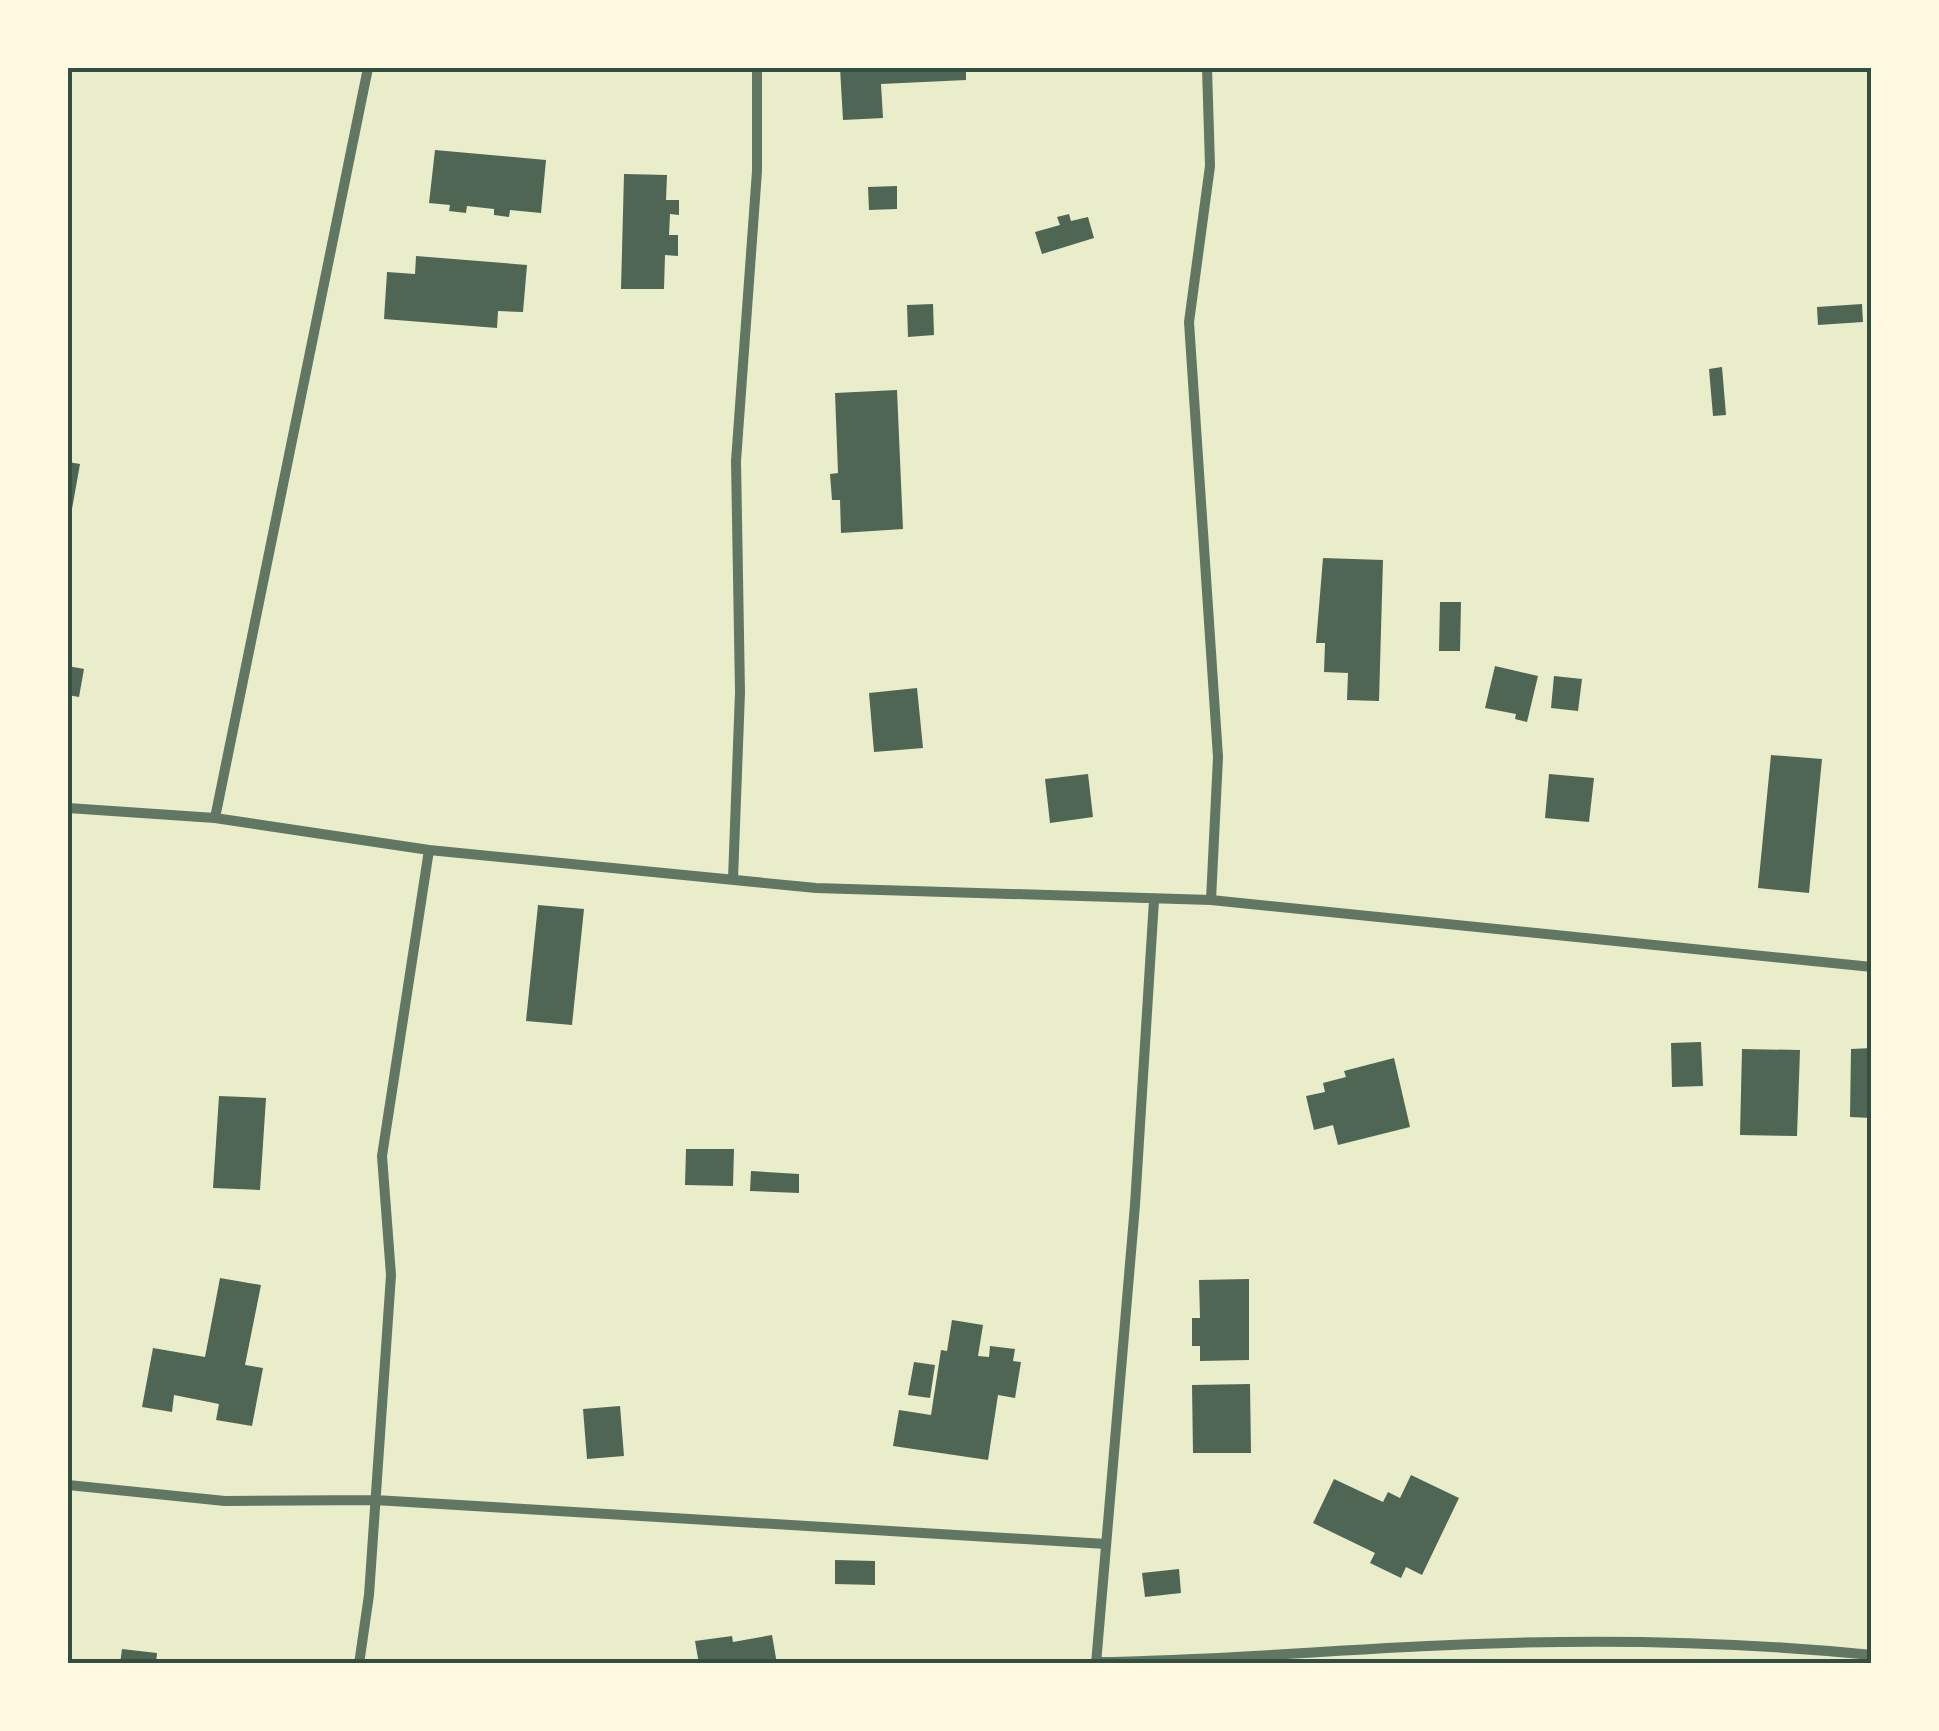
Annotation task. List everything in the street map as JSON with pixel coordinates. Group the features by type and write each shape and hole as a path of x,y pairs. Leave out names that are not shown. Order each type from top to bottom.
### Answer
{"street":[{"path":"215,818 368,68"},
{"path":"733,879 740,692 736,461 757,171 756,68"},
{"path":"1207,68 1210,166 1189,322 1218,757 1211,900"},
{"path":"68,808 215,818 429,850 816,888 1211,900 1872,967"},
{"path":"360,1664 370,1595 391,1275 382,1156 429,850"},
{"path":"1154,900 1096,1663 1200,1662 1311,1652 1614,1641 1872,1654"},
{"path":"68,1485 225,1501 375,1500 1106,1544"}],"building":[{"path":"840,68 966,68 966,80 881,84 883,118 843,120"},
{"path":"435,150 546,160 541,213 510,210 509,217 494,215 494,209 467,206 466,213 449,211 450,205 429,203"},
{"path":"624,174 667,175 666,200 679,200 679,215 670,214 669,235 678,235 678,256 665,255 664,289 621,289"},
{"path":"897,186 897,209 869,210 868,187"},
{"path":"1069,214 1071,221 1088,217 1094,238 1042,254 1035,232 1060,225 1057,217"},
{"path":"416,256 527,265 523,312 498,311 497,328 384,319 387,272 415,274"},
{"path":"933,304 934,335 908,337 907,305"},
{"path":"1862,304 1863,322 1818,325 1817,307"},
{"path":"1722,367 1726,415 1713,416 1709,369"},
{"path":"897,390 903,529 841,533 840,500 832,500 830,474 838,473 835,393"},
{"path":"68,462 80,464 69,526 68,525"},
{"path":"1323,558 1383,560 1379,701 1347,700 1348,673 1324,672 1325,643 1316,643"},
{"path":"1440,602 1461,602 1460,651 1439,651"},
{"path":"68,666 84,669 79,697 68,695"},
{"path":"1495,666 1538,676 1527,722 1515,719 1516,714 1485,708"},
{"path":"1554,676 1582,679 1578,711 1551,708"},
{"path":"917,688 923,748 874,752 869,693"},
{"path":"1771,755 1822,759 1809,893 1758,888"},
{"path":"1088,774 1093,817 1050,823 1045,779"},
{"path":"1549,774 1594,778 1589,822 1545,818"},
{"path":"538,905 584,909 572,1025 526,1021"},
{"path":"1701,1042 1703,1086 1672,1087 1671,1043"},
{"path":"1872,1048 1872,1118 1850,1117 1851,1049"},
{"path":"1742,1049 1800,1050 1797,1136 1740,1135"},
{"path":"1394,1058 1410,1127 1338,1145 1333,1125 1314,1130 1306,1096 1325,1092 1323,1083 1346,1077 1344,1071"},
{"path":"219,1096 266,1098 260,1190 213,1188"},
{"path":"686,1149 734,1149 733,1186 685,1185"},
{"path":"751,1171 799,1174 799,1193 750,1191"},
{"path":"220,1278 261,1285 245,1365 263,1368 252,1426 216,1420 219,1404 174,1395 172,1412 142,1407 153,1348 205,1357"},
{"path":"1249,1279 1249,1360 1200,1361 1200,1346 1192,1346 1192,1318 1200,1318 1199,1280"},
{"path":"952,1320 983,1325 978,1356 989,1357 990,1346 1015,1349 1013,1361 1021,1362 1015,1398 998,1395 988,1460 893,1446 899,1410 931,1415 941,1350 947,1351"},
{"path":"914,1362 935,1365 930,1398 908,1395"},
{"path":"1250,1384 1251,1453 1193,1453 1192,1385"},
{"path":"620,1406 624,1456 587,1459 583,1409"},
{"path":"1411,1475 1459,1498 1422,1575 1406,1567 1401,1578 1370,1563 1375,1553 1313,1523 1334,1479 1383,1502 1388,1492 1400,1498"},
{"path":"835,1560 875,1561 875,1585 835,1584"},
{"path":"1179,1569 1181,1593 1145,1597 1142,1573"},
{"path":"772,1635 777,1664 699,1664 695,1641 732,1636 733,1642"},
{"path":"122,1649 157,1653 156,1664 120,1664"}]}
